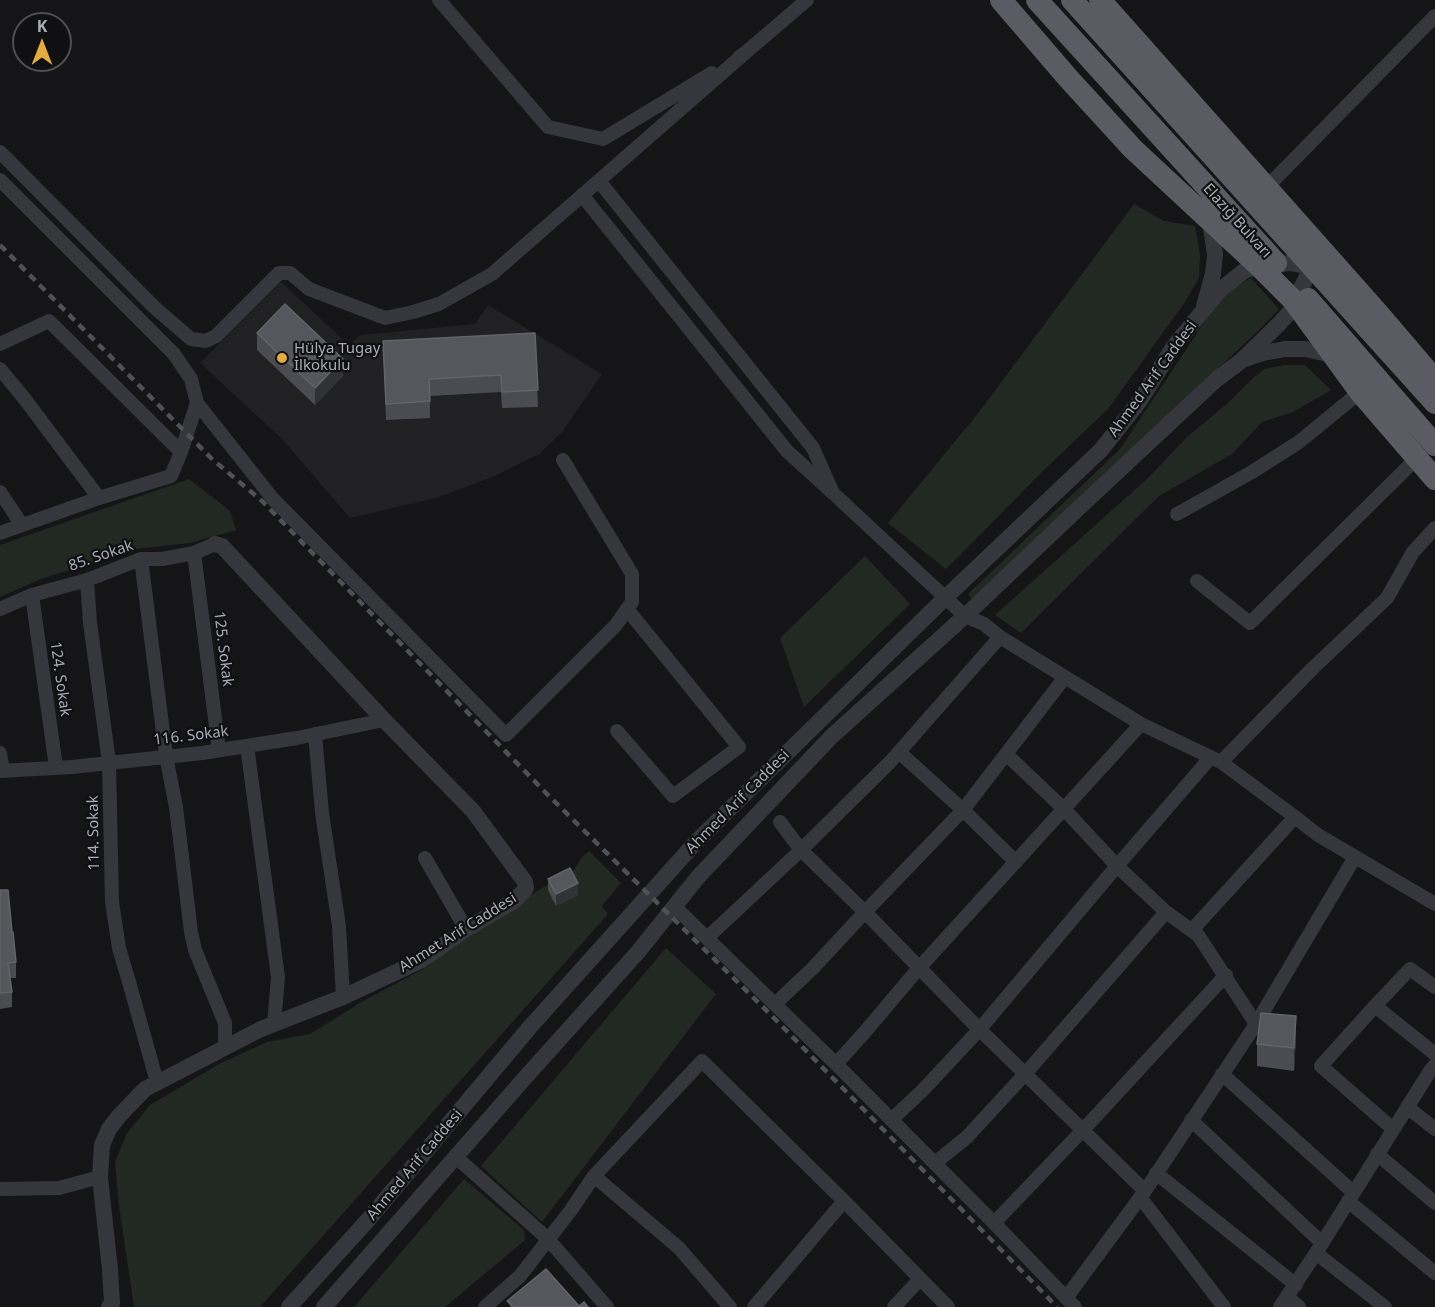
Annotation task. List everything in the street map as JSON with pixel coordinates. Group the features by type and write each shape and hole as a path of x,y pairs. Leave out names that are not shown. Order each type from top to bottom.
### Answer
{"highway":[{"path":"1001,0 1133,149 1210,220 1268,265"},
{"name":"Elazığ Bulvarı","path":"1037,0 1268,265 1358,357 1435,445"},
{"name":"Elazığ Bulvarı","path":"1072,0 1435,403"},
{"path":"1100,0 1435,380"},
{"path":"1298,297 1332,355 1360,392 1435,479"}],"street":[{"path":"438,0 548,128 603,139 745,53"},
{"path":"0,152 154,307 191,339 206,341 216,336 279,273 290,273 309,289 385,318 439,304 492,274 807,0"},
{"path":"1266,188 1435,16"},
{"path":"0,180 174,354 191,379 197,403 273,500 506,735 616,626 632,602 632,574 563,460"},
{"path":"599,181 813,448 833,493"},
{"path":"582,195 788,451 965,616 984,624 1000,637 1141,724 1216,759 1318,835 1435,904"},
{"name":"Ahmed Arif Caddesi","path":"1201,313 1213,274 1215,255 1210,220"},
{"path":"1268,265 1290,263 1312,267"},
{"name":"Ahmed Arif Caddesi","path":"289,1307 368,1220 531,1027 696,842 945,598 1101,450 1139,402 1174,346 1220,290 1244,271 1268,265"},
{"name":"Ahmed Arif Caddesi","path":"324,1307 638,952 698,878 832,736 965,616 1217,379 1241,361 1279,324 1298,297 1312,267"},
{"path":"0,345 49,321 181,452"},
{"name":"Ahmed Arif Caddesi","path":"1241,361 1263,353 1286,350 1305,350 1358,357"},
{"path":"0,369 99,498"},
{"path":"1177,514 1252,472 1299,442 1360,392"},
{"path":"0,533 99,498 171,476 197,403"},
{"path":"1197,581 1250,623 1417,458"},
{"path":"0,492 22,525"},
{"path":"891,1120 922,1092 980,1030 1117,866 1216,759 1388,598 1413,552 1435,528"},
{"name":"85. Sokak","path":"0,609 32,595 87,580 141,559 162,559 194,553 215,544"},
{"name":"Ahmet Arif Caddesi","path":"109,1307 112,1303 110,1270 100,1177 102,1145 109,1129 145,1089 261,1029 343,997 422,960 466,929 514,901 526,888 525,882 473,811 384,720 222,546 215,544"},
{"name":"125. Sokak","path":"194,553 219,750"},
{"path":"141,559 191,932 195,950 225,1023 225,1048"},
{"name":"114. Sokak","path":"87,580 90,623 109,762 112,902 119,948 157,1082"},
{"name":"124. Sokak","path":"32,595 56,768"},
{"path":"617,731 673,796 739,747 627,609"},
{"path":"708,937 801,850 899,752 1000,637"},
{"path":"775,1005 963,810 1065,677"},
{"name":"116. Sokak","path":"2,771 56,768 219,750 384,720"},
{"path":"836,1064 919,968 1141,724"},
{"path":"315,734 322,813 339,926 343,997"},
{"path":"246,746 278,977 274,1025"},
{"path":"899,752 1016,862"},
{"path":"0,753 2,771"},
{"path":"1006,754 1064,809 1117,866 1167,912 1198,935 1256,1024"},
{"path":"1192,930 1295,817"},
{"path":"780,822 801,850 1083,1130 1142,1194 1224,1307"},
{"path":"675,907 836,1064 1070,1302 1256,1024 1355,857"},
{"path":"425,858 466,929"},
{"path":"935,1163 967,1137 1167,912"},
{"path":"1393,1129 1321,1066 1410,969 1435,987"},
{"path":"994,1223 1226,975"},
{"path":"1375,1005 1435,1054"},
{"path":"485,1307 520,1276 594,1176 702,1060 948,1307"},
{"path":"1299,1307 1284,1302 1435,1065"},
{"path":"1222,1074 1351,1197 1435,1273"},
{"path":"1407,1107 1435,1129"},
{"path":"1191,1120 1319,1248 1385,1307"},
{"path":"1377,1154 1435,1203"},
{"path":"456,1156 548,1239 607,1307"},
{"path":"1156,1173 1296,1285"},
{"path":"594,1176 679,1248 730,1307"},
{"path":"0,1189 59,1188 100,1177"},
{"path":"754,1307 844,1201"},
{"path":"894,1307 920,1279"}],"shaded area":[{"path":"1134,204 1164,221 1195,226 1200,254 1199,278 1185,302 1108,409 946,569 888,523 979,412"},
{"path":"1251,278 1279,309 972,600 968,594 1120,449 1217,303 1227,291"},
{"path":"281,282 349,345 360,335 475,324 488,305 602,374 562,432 539,454 495,476 436,498 350,518 282,439 200,363"},
{"path":"1284,365 1305,365 1331,390 1293,412 1262,422 1232,454 1159,496 1021,633 995,615 1148,478 1187,437 1228,403 1251,380 1264,369"},
{"path":"189,479 230,511 236,530 190,543 136,549 41,579 0,597 0,545"},
{"path":"865,556 910,604 804,707 780,638"},
{"path":"589,851 621,883 602,906 608,914 260,1307 134,1307 115,1162 127,1133 150,1105 221,1063 267,1042 310,1034 365,1000 427,967 470,932 573,871"},
{"path":"666,948 716,994 542,1222 481,1166"},
{"path":"464,1179 524,1230 525,1240 445,1307 354,1307"}],"building":[{"path":"285,304 343,359 315,388 257,333"},
{"path":"535,333 538,390 502,392 501,375 429,379 430,401 386,404 383,341"},
{"path":"570,868 578,883 556,894 548,879"},
{"path":"0,890 8,890 16,962 8,963 12,992 0,993"},
{"path":"1261,1013 1296,1016 1294,1048 1257,1044"},
{"path":"546,1269 579,1306 584,1302 588,1307 511,1307 507,1301"}],"railway":[{"path":"0,245 212,459 262,501 547,794 772,1016 1057,1307"}],"place":[{"name":"Hülya Tugay İlkokulu","path":"282,358"}]}
